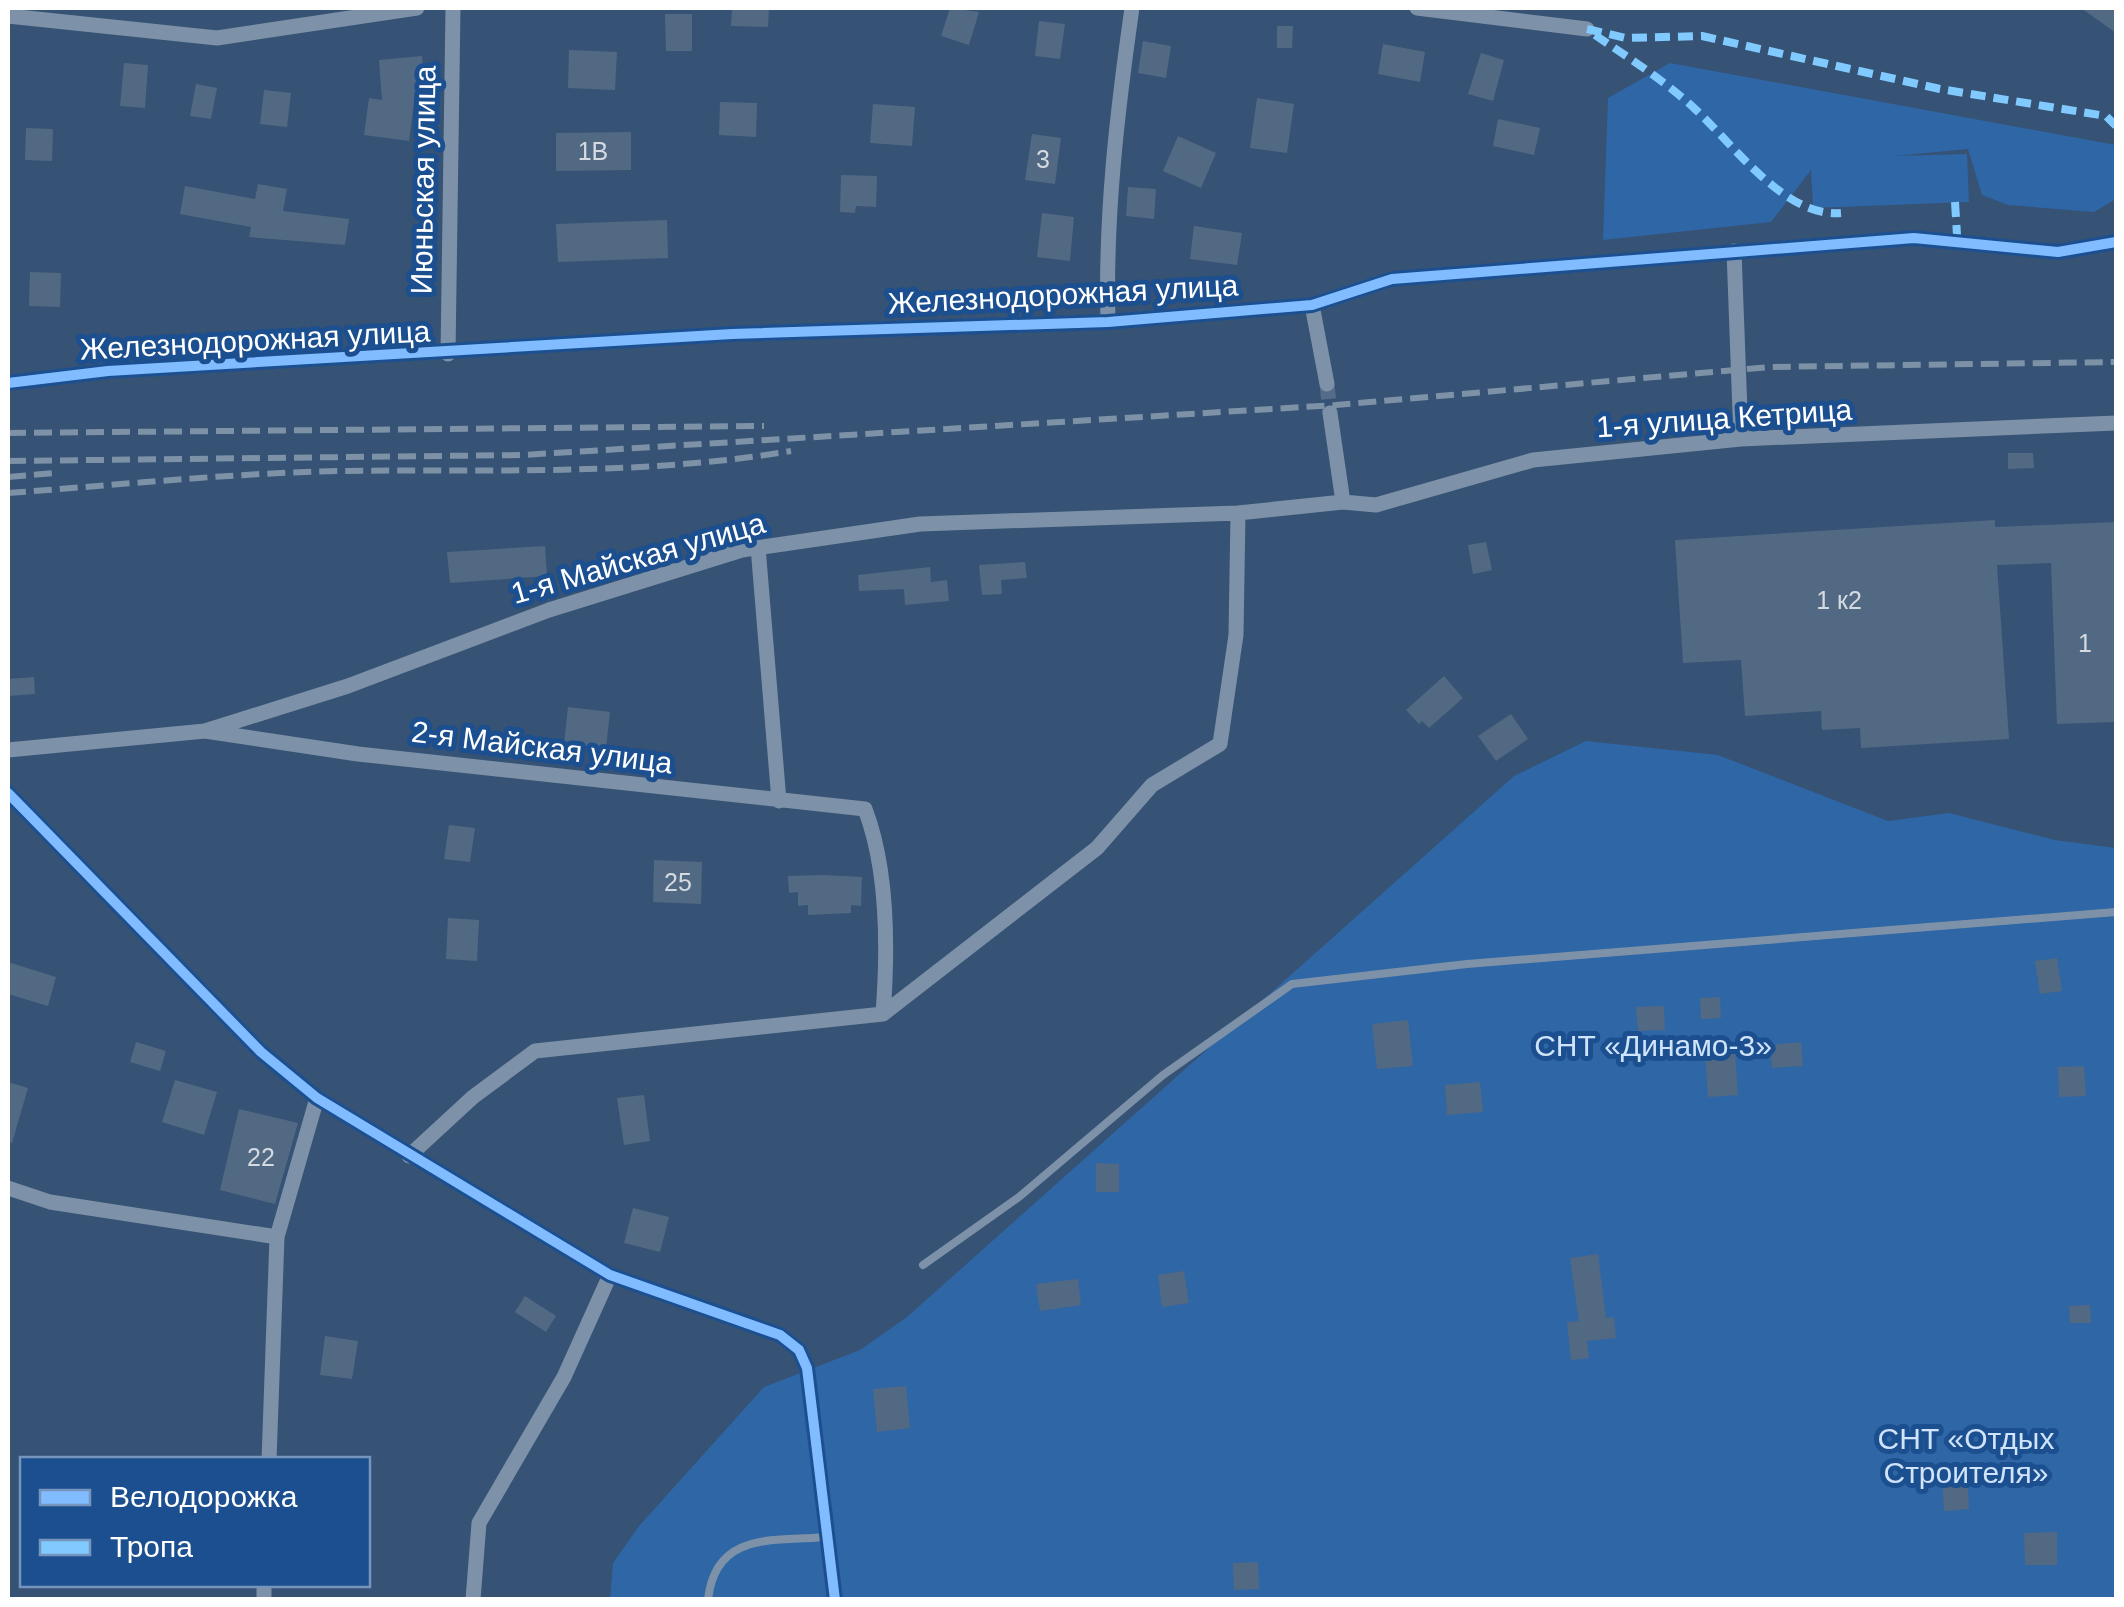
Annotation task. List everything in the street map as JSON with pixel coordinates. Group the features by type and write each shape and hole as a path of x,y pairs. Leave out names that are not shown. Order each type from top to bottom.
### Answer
{"street":[{"path":"8,16 218,38 417,8"},
{"name":"Июньская улица","path":"448,354 453,8"},
{"path":"1108,322 1106,256 1114,134 1132,8"},
{"path":"1418,8 1586,29"},
{"name":"Железнодорожная улица","path":"8,382 108,371 448,354 732,334 1108,322 1312,305 1392,279 1914,238 2058,252 2116,242"},
{"path":"1734,251 1741,439"},
{"path":"1312,305 1327,384"},
{"path":"1330,414 1343,502"},
{"name":"1-я улица Кетрица","path":"1343,502 1376,506 1533,460 1741,439 2116,423"},
{"name":"1-я Майская улица","path":"205,731 348,686 548,610 758,548 920,524 1238,514 1343,502"},
{"path":"409,1156 474,1097 535,1051 883,1014 1097,848 1152,785 1220,744 1236,635 1238,514"},
{"path":"758,548 779,801"},
{"name":"2-я Майская улица","path":"8,750 205,731 358,754 865,808 877,839 886,977 883,1014"},
{"path":"8,793 261,1052 317,1098 610,1275 780,1335 799,1350 806,1368 836,1600"},
{"path":"269,1457 277,1237 317,1098"},
{"path":"8,1188 50,1202 277,1237"},
{"path":"473,1600 479,1523 564,1376 610,1275"}],"lane":[{"path":"923,1265 1018,1197 1162,1075 1292,984 1468,964 2116,912"},
{"path":"708,1600 712,1573 744,1544 830,1536"}],"green space":[{"path":"1670,63 2116,145 2116,199 2094,212 2008,205 1982,195 1968,149 1894,156 1967,154 1969,202 1813,208 1811,170 1771,222 1603,240 1608,98"},
{"name":"СНТ «Динамо-3»","path":"1586,741 1718,755 1888,821 1949,813 2055,840 2116,848 2116,1599 610,1600 613,1563 639,1526 764,1387 860,1350 907,1317 1514,776"}],"building":[{"path":"732,8 769,8 768,27 731,26"},
{"path":"950,8 979,12 969,45 941,36"},
{"path":"2081,8 2116,8 2116,33"},
{"path":"665,14 692,14 692,51 666,51"},
{"path":"1039,21 1065,24 1060,59 1035,56"},
{"path":"1277,26 1293,26 1292,48 1277,48"},
{"path":"1143,41 1171,46 1166,78 1138,73"},
{"path":"1383,44 1425,52 1420,82 1378,74"},
{"path":"569,50 617,52 615,90 568,88"},
{"path":"1481,53 1504,60 1493,101 1468,94"},
{"path":"422,56 425,86 416,87 409,141 364,135 369,98 382,100 379,60"},
{"path":"124,63 148,65 145,108 120,106"},
{"path":"196,84 217,88 211,119 190,116"},
{"path":"264,90 291,93 287,127 260,124"},
{"path":"1257,98 1294,104 1287,153 1250,148"},
{"path":"720,102 757,103 756,137 719,135"},
{"path":"873,104 915,107 912,146 870,143"},
{"path":"1498,119 1540,128 1534,155 1493,146"},
{"path":"26,128 53,129 52,161 25,160"},
{"path":"631,132 631,170 556,171 556,133"},
{"path":"1032,134 1061,138 1055,184 1025,180"},
{"path":"1178,136 1216,153 1201,188 1163,171"},
{"path":"841,175 877,176 876,207 856,206 855,213 840,212"},
{"path":"258,184 287,189 283,211 349,219 345,245 249,237 251,227 180,214 185,186 255,199"},
{"path":"1128,187 1156,189 1154,219 1126,216"},
{"path":"1042,213 1074,217 1070,261 1037,257"},
{"path":"667,220 668,258 558,262 556,224"},
{"path":"1194,226 1242,233 1237,265 1190,259"},
{"path":"30,272 61,273 60,307 29,306"},
{"path":"2008,453 2033,453 2034,468 2008,469"},
{"path":"1995,520 1995,527 2116,522 2116,722 2057,724 2051,563 1997,565 2009,739 1861,748 1860,728 1822,730 1821,711 1745,716 1741,660 1683,663 1675,540"},
{"path":"1486,542 1492,570 1473,574 1468,545"},
{"path":"545,546 547,576 450,583 447,552"},
{"path":"1025,562 1027,578 1001,580 1002,594 982,595 979,565"},
{"path":"930,567 931,582 947,580 949,601 905,605 904,589 859,591 858,575"},
{"path":"1444,676 1463,698 1429,728 1422,721 1419,724 1406,710"},
{"path":"34,677 35,694 8,696 8,679"},
{"path":"568,707 610,712 606,748 564,744"},
{"path":"1511,714 1528,739 1496,761 1478,736"},
{"path":"449,825 475,828 470,862 444,859"},
{"path":"654,860 702,862 701,904 653,902"},
{"path":"788,876 862,877 861,906 851,905 851,913 808,915 808,905 798,906 798,892 789,893"},
{"path":"448,918 479,920 477,961 446,959"},
{"path":"2057,958 2062,991 2040,994 2035,961"},
{"path":"8,962 56,977 48,1006 8,994"},
{"path":"1720,997 1721,1018 1701,1019 1700,998"},
{"path":"1664,1006 1665,1030 1638,1031 1636,1007"},
{"path":"1408,1020 1413,1066 1377,1069 1372,1024"},
{"path":"136,1042 166,1051 160,1071 130,1062"},
{"path":"1801,1042 1803,1066 1772,1068 1770,1045"},
{"path":"1735,1050 1738,1095 1708,1097 1705,1052"},
{"path":"2084,1066 2086,1096 2059,1097 2058,1067"},
{"path":"175,1080 217,1092 204,1135 162,1122"},
{"path":"8,1082 28,1088 12,1143 8,1142"},
{"path":"1480,1082 1483,1112 1447,1115 1445,1085"},
{"path":"644,1095 650,1141 624,1145 617,1098"},
{"path":"239,1109 298,1123 275,1204 220,1190"},
{"path":"1096,1163 1119,1164 1119,1192 1096,1192"},
{"path":"633,1208 669,1217 660,1252 624,1243"},
{"path":"1598,1254 1606,1318 1614,1317 1616,1338 1587,1341 1589,1358 1571,1360 1567,1322 1579,1321 1570,1258"},
{"path":"1184,1271 1189,1303 1162,1307 1158,1275"},
{"path":"1078,1279 1081,1305 1040,1311 1036,1284"},
{"path":"525,1296 556,1316 546,1332 515,1312"},
{"path":"2090,1305 2091,1323 2070,1323 2069,1306"},
{"path":"325,1336 358,1341 352,1379 320,1375"},
{"path":"906,1386 910,1428 877,1432 873,1389"},
{"path":"1967,1470 1969,1509 1944,1511 1942,1471"},
{"path":"2057,1532 2057,1565 2025,1565 2024,1533"},
{"path":"1258,1562 1259,1589 1234,1590 1233,1563"}],"tunnel":[{"path":"1327,384 1330,413"}],"railway":[{"path":"8,461 523,455 1336,405 1770,367 2116,362"},
{"path":"8,433 764,426"},
{"path":"8,493 300,472 623,468 791,451"},
{"path":"8,477 55,473"}],"marked path":[{"path":"1587,29 1626,38 1702,36 1940,89 2106,116 2116,126"},
{"path":"1595,35 1683,99 1780,192 1820,211 1841,213"},
{"path":"1955,202 1957,235"}],"cycle path":[{"path":"8,383 108,371 732,334 1108,322 1312,305 1392,279 1914,238 2058,252 2116,242"},
{"path":"8,793 261,1052 317,1098 610,1275 780,1335 799,1350 807,1368 835,1600"}],"park label":[{"name":"СНТ «Отдых Строителя»","path":"1966,1455"}]}
